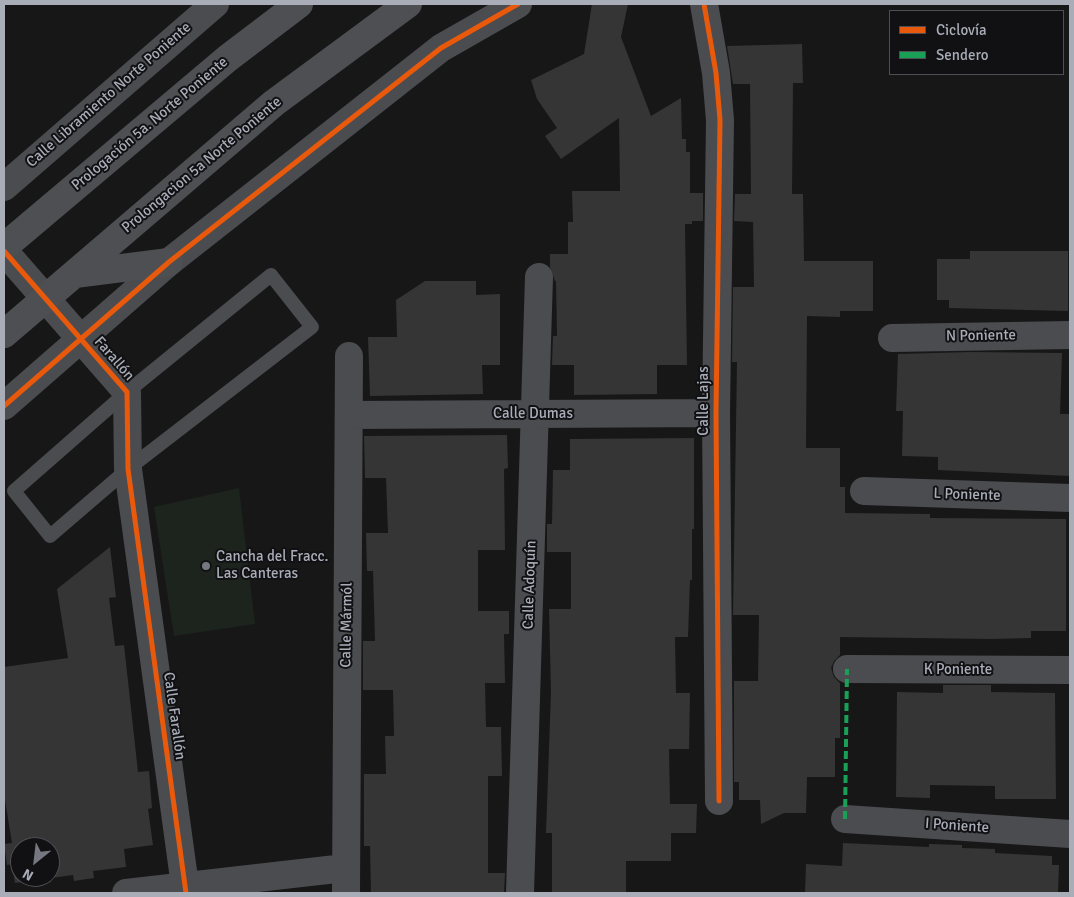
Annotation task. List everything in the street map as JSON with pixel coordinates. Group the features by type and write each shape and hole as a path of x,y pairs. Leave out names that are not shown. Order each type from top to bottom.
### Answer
{"main road":[{"name":"Prologación 5a. Norte Poniente","path":"4,249 228,58 299,4"},
{"name":"Prolongacion 5a Norte Poniente","path":"4,334 274,103 408,4"},
{"path":"75,274 169,262"}],"street":[{"name":"Calle Libramiento Norte Poniente","path":"4,187 216,4"},
{"path":"4,406 169,262 441,48 518,4"},
{"name":"Calle Lajas","path":"704,4 716,73 720,120 716,413 718,800"},
{"name":"Farallón","path":"4,249 126,392 128,469 138,542"},
{"name":"Calle Adoquín","path":"520,893 539,277"},
{"name":"N Poniente","path":"892,338 1070,335"},
{"name":"Calle Mármól","path":"346,881 349,356"},
{"name":"Calle Dumas","path":"349,415 716,413"},
{"name":"L Poniente","path":"864,491 1070,498"},
{"name":"Calle Farallón","path":"138,542 185,890"},
{"name":"K Poniente","path":"846,669 1070,670"},
{"name":"I Poniente","path":"844,819 1070,834"},
{"path":"126,893 346,881"}],"lane":[{"path":"271,275 312,327 128,469 50,536 14,490 126,392 271,275"}],"shaded area":[{"name":"Cancha del Fracc. Las Canteras","path":"239,488 255,624 174,636 154,507"}],"building":[{"path":"592,4 628,4 621,37 651,116 681,98 682,139 686,139 686,152 690,152 690,193 703,193 703,221 692,221 692,224 685,224 687,365 657,365 657,394 574,395 574,365 552,365 553,336 557,336 556,281 550,267 550,254 568,254 568,222 573,222 572,191 620,191 619,118 561,159 545,136 557,128 537,99 531,80 584,54"},
{"path":"802,44 803,83 793,83 792,194 803,194 804,261 873,261 873,311 840,311 840,317 807,316 806,448 840,448 840,487 845,487 845,513 930,514 930,518 1066,519 1066,631 1031,631 1031,638 840,637 840,655 834,661 831,668 834,677 840,683 840,738 835,738 835,777 807,777 806,813 784,813 761,824 760,800 739,800 739,782 734,782 734,681 758,681 759,615 733,615 737,362 732,362 733,287 754,287 753,222 734,221 735,194 751,194 750,84 733,84 727,46"},
{"path":"970,251 1068,251 1068,311 949,308 949,300 937,300 937,259 970,259"},
{"path":"425,281 476,281 476,295 500,294 500,365 482,365 483,394 370,396 368,337 397,337 396,300"},
{"path":"971,352 1062,353 1060,414 1070,414 1070,476 938,470 938,457 902,456 903,411 896,411 898,354"},
{"path":"507,435 508,468 504,469 505,550 478,550 478,611 509,611 509,634 504,634 505,683 485,683 486,727 501,727 502,776 488,776 488,873 505,873 504,893 371,893 370,846 364,846 364,774 386,774 385,736 394,736 393,690 363,690 363,641 375,641 373,571 367,571 366,533 388,533 386,478 365,478 364,436"},
{"path":"694,438 694,529 692,529 692,580 690,580 688,637 675,637 676,693 690,693 689,749 669,749 670,804 697,804 696,833 671,833 671,861 626,861 626,892 552,892 552,833 546,833 551,692 549,609 571,609 571,552 547,552 547,524 552,524 553,470 570,470 570,439"},
{"path":"110,547 116,597 109,598 115,646 124,645 138,772 149,771 152,808 148,809 153,845 124,849 126,867 93,871 94,878 74,881 73,875 60,877 60,837 11,837 4,794 4,667 68,658 57,589"},
{"path":"943,685 991,685 991,692 1055,693 1056,799 995,799 995,786 930,785 930,798 896,797 897,692 943,693"},
{"path":"10,843 10,864 7,865 4,844"},
{"path":"843,843 929,847 929,844 962,845 962,848 995,849 995,853 1052,856 1052,865 1059,865 1058,893 805,893 806,864 842,866"}],"marked path":[{"path":"845,819 847,669"}],"cycle path":[{"path":"4,406 169,262 441,48 518,4"},
{"path":"704,4 716,73 720,120 716,413 719,801"},
{"path":"4,251 127,392 128,469 186,893"}],"place":[{"name":"Cancha del Fracc. Las Canteras","path":"206,566"}]}
